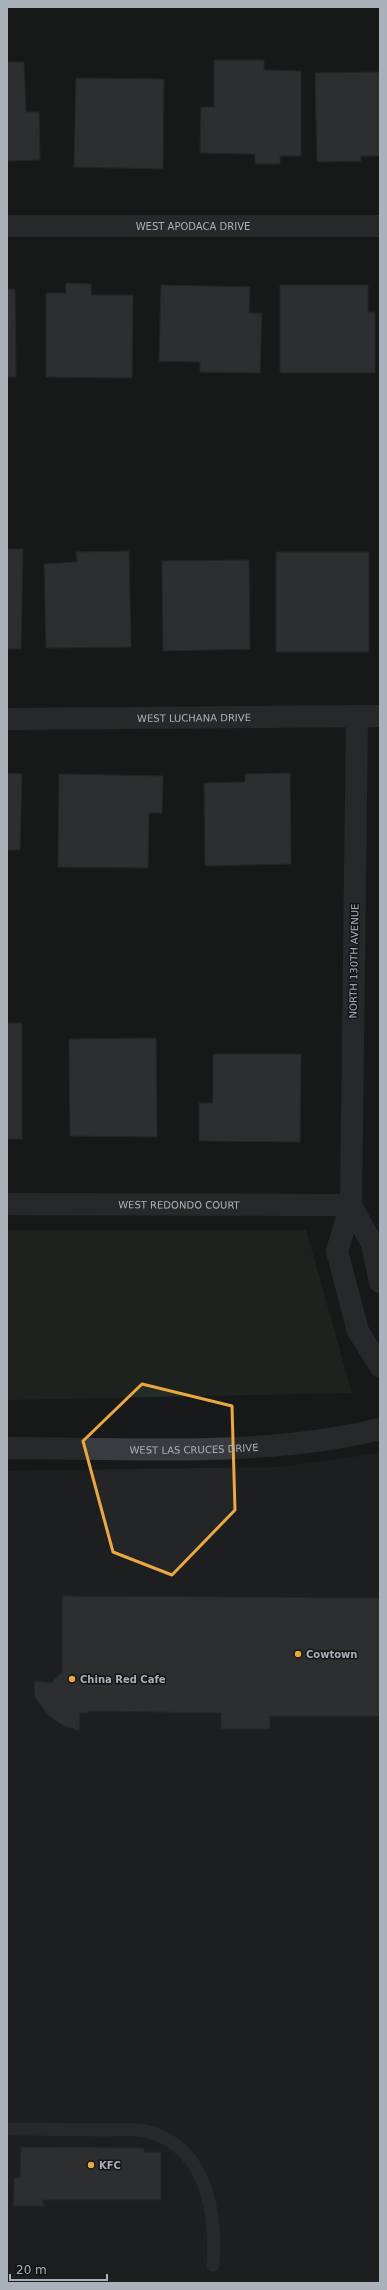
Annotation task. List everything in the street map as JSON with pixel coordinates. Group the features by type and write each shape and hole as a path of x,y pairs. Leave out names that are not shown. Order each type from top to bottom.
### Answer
{"street":[{"name":"WEST APODACA DRIVE","path":"7,226 380,226"},
{"name":"NORTH 130TH AVENUE","path":"357,716 351,1205 337,1251 358,1331 380,1366"},
{"name":"WEST LUCHANA DRIVE","path":"7,719 380,716"},
{"name":"WEST REDONDO COURT","path":"7,1204 351,1205"},
{"name":"NORTH 130TH AVENUE","path":"351,1205 372,1244 379,1277"},
{"path":"344,1279 379,1277"},
{"name":"WEST LAS CRUCES DRIVE","path":"7,1448 253,1448 339,1439 380,1429"}],"lane":[{"path":"7,2129 136,2130 157,2134 178,2146 193,2163 204,2186 212,2211 214,2240 213,2265"}],"highlighted area":[{"path":"142,1384 232,1406 235,1510 172,1575 113,1552 83,1441"}],"shaded area":[{"path":"7,1230 306,1230 352,1393 7,1400"},
{"path":"380,1453 380,2283 7,2283 7,1471 281,1467"}],"building":[{"path":"214,60 264,60 264,70 301,71 301,156 280,156 280,164 255,164 255,154 200,153 201,107 214,107"},
{"path":"7,62 24,62 26,112 39,112 40,160 7,161"},
{"path":"380,72 380,156 361,156 361,161 317,162 315,73"},
{"path":"76,78 164,79 163,169 74,167"},
{"path":"66,283 91,284 91,295 133,295 132,378 46,377 46,293 66,293"},
{"path":"161,285 250,287 249,313 262,313 260,373 200,372 200,362 159,361"},
{"path":"280,285 368,285 368,312 375,312 375,373 280,373"},
{"path":"7,289 15,289 16,377 7,377"},
{"path":"7,549 23,549 21,649 7,649"},
{"path":"129,551 131,647 46,648 44,564 77,562 76,552"},
{"path":"276,552 369,552 369,652 276,652"},
{"path":"249,560 250,649 163,651 162,561"},
{"path":"7,773 22,774 20,850 7,850"},
{"path":"290,773 291,864 205,866 204,783 245,782 245,774"},
{"path":"59,774 163,776 162,813 149,813 148,868 58,867"},
{"path":"7,1023 22,1023 22,1139 7,1139"},
{"path":"156,1038 157,1137 70,1136 69,1039"},
{"path":"213,1054 301,1054 300,1142 199,1141 199,1103 213,1103"},
{"path":"62,1596 380,1598 380,1716 270,1716 270,1729 221,1729 221,1713 89,1711 89,1713 80,1713 79,1731 62,1725 49,1716 35,1697 34,1681 51,1683 62,1672"},
{"name":"KFC","path":"21,2147 144,2148 144,2152 161,2152 161,2200 43,2200 43,2206 13,2206 14,2178 20,2178"}],"place":[{"name":"Cowtown","path":"298,1654"},
{"name":"China Red Cafe","path":"72,1679"},
{"name":"KFC","path":"91,2165"}]}
